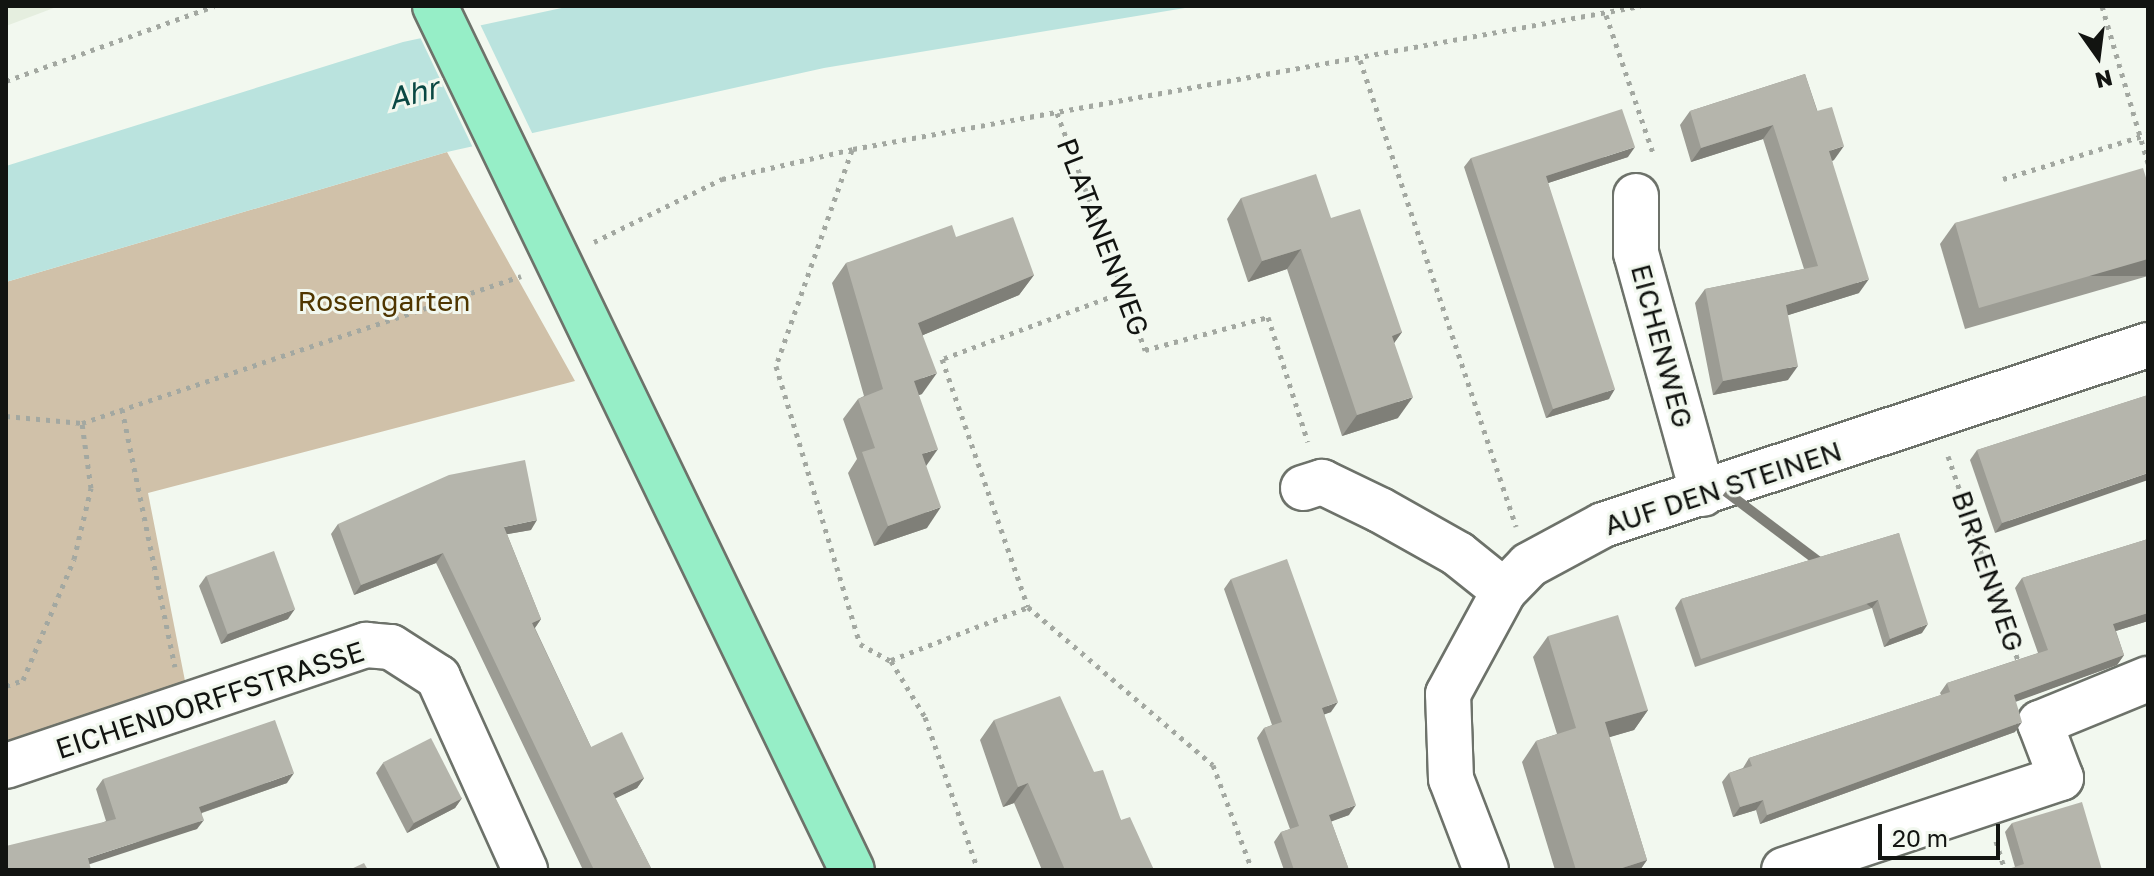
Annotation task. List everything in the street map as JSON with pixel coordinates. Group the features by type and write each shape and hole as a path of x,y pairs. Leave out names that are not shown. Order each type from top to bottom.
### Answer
{"main road":[{"path":"435,6 852,870"}],"street":[{"name":"EICHENWEG","path":"1636,196 1636,253 1703,494"},
{"name":"AUF DEN STEINEN","path":"1516,578 1603,525 1935,419 2148,345"},
{"path":"1312,485 1516,578 1448,694 1451,779 1486,870"},
{"name":"EICHENDORFFSTRASSE","path":"6,766 184,709 366,645 415,656 438,677 525,870"},
{"path":"1784,870 2061,778 2040,723 2148,679"}],"path":[{"path":"6,81 214,6"},
{"path":"6,416 82,423 555,250 722,179 853,149 1360,60 1640,6"},
{"path":"2102,6 2148,163"},
{"path":"1606,14 1656,160 1636,196"},
{"path":"1360,60 1516,578"},
{"name":"PLATANENWEG","path":"1057,113 1126,291 1145,350 1268,317 1312,485"},
{"path":"2003,179 2148,134"},
{"path":"853,149 776,366 860,644 891,661 925,717 978,870"},
{"path":"1126,291 942,359 1028,607 1213,765 1252,870"},
{"path":"122,409 184,709"},
{"name":"BIRKENWEG","path":"1935,419 2040,723"},
{"path":"6,686 23,680 74,559 91,488 82,423"},
{"path":"891,661 1028,607"}],"shaded area":[{"path":"6,6 59,6 6,26"}],"green space":[{"name":"Rosengarten","path":"447,152 575,381 148,493 186,686 6,744 6,282"}],"water":[{"name":"Ahr","path":"571,6 1197,6 824,68 447,152 6,282 6,166 403,42"}],"pier":[{"path":"479,22 534,137 474,150 419,35"}],"building":[{"path":"1805,74 1817,111 1832,107 1844,146 1829,151 1869,279 1786,305 1798,366 1723,381 1705,289 1818,266 1773,125 1701,148 1690,111"},
{"path":"1622,109 1635,147 1546,176 1615,389 1553,409 1471,158"},
{"path":"2143,168 2148,184 2148,259 1979,308 1955,223"},
{"path":"1316,174 1331,218 1360,209 1402,332 1392,336 1413,397 1357,415 1301,249 1262,261 1241,198"},
{"path":"1013,217 1034,275 918,323 937,373 914,381 938,449 922,454 941,507 888,526 862,452 875,448 858,399 883,389 846,263 952,225 956,237"},
{"path":"2148,395 2148,473 2002,523 1977,450"},
{"path":"525,460 537,520 504,527 541,619 532,623 591,747 622,732 644,778 613,793 652,870 594,870 443,553 361,585 338,524 449,475"},
{"path":"1899,533 1928,624 1890,639 1878,600 1701,659 1681,599"},
{"path":"2148,539 2148,613 2113,624 2124,655 2014,695 2022,722 1767,815 1763,800 1740,807 1729,773 1752,766 1749,758 1950,692 1947,683 2048,650 2022,578"},
{"path":"274,551 295,609 228,634 206,576"},
{"path":"1287,559 1338,702 1322,708 1356,805 1329,815 1349,870 1294,870 1281,832 1299,826 1264,728 1282,722 1231,579"},
{"path":"1618,615 1648,710 1605,722 1647,860 1616,870 1576,870 1536,741 1576,728 1548,636"},
{"path":"1060,696 1094,772 1103,770 1121,820 1130,817 1154,870 1065,870 1028,783 1018,787 994,720"},
{"path":"275,720 294,773 199,807 204,820 88,858 91,870 6,870 6,846 116,819 103,779"},
{"path":"431,738 462,799 414,823 383,763"},
{"path":"2082,802 2102,870 2005,870 2024,864 2012,823"},
{"path":"364,863 368,870 349,870"}]}
